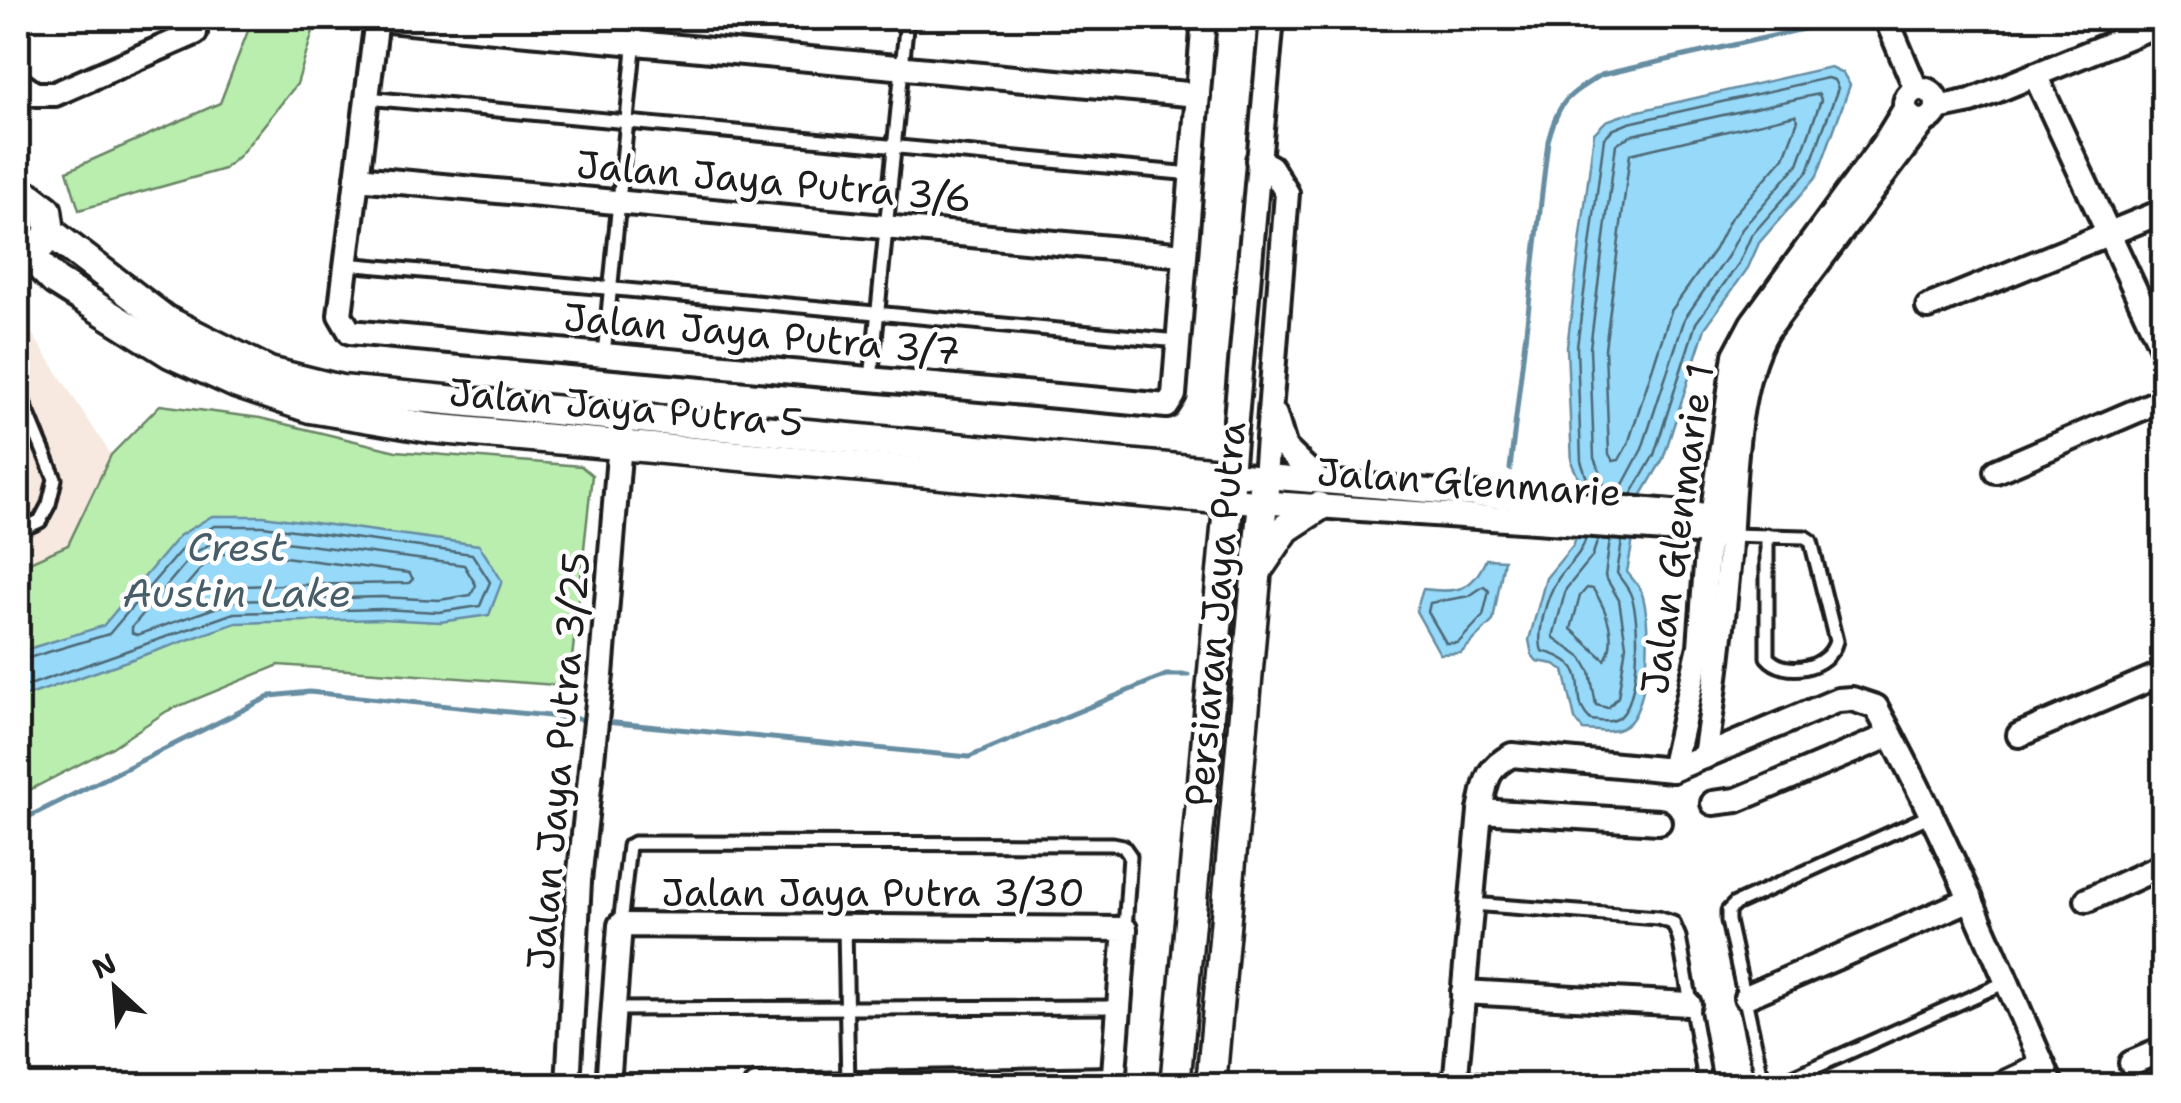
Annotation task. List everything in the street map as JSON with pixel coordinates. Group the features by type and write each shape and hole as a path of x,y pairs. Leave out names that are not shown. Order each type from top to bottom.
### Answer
{"street":[{"path":"346,264 377,18 1198,95"},
{"path":"1178,341 1204,18"},
{"name":"Persiaran Jaya Putra","path":"1174,1086 1272,18"},
{"path":"1886,18 1920,107 1970,101 2164,22"},
{"path":"18,82 35,94 55,94 194,33"},
{"path":"2035,75 2164,352"},
{"name":"Jalan Glenmarie 1","path":"1705,757 1714,700 1710,648 1736,355 1752,323 1798,274 1920,107"},
{"name":"Persiaran Jaya Putra","path":"1211,1086 1258,572 1287,192 1271,167 1258,160"},
{"name":"Jalan Jaya Putra 3/6","path":"357,178 1185,255"},
{"name":"Jalan Jaya Putra 5","path":"18,194 40,202 51,220 50,232 165,320 269,372 341,390 622,431 1264,490"},
{"path":"1928,307 2164,212"},
{"path":"22,252 45,242 50,232"},
{"name":"Jalan Jaya Putra 5","path":"22,252 55,281 170,352 238,384 310,408 430,428 622,431"},
{"name":"Jalan Jaya Putra 3/7","path":"346,264 340,315 350,332 1167,406 1174,394 1178,341"},
{"path":"1996,471 2164,399"},
{"path":"1258,572 1286,528 1318,494 1286,448 1271,402"},
{"name":"Jalan Jaya Putra 3/25","path":"568,1086 578,881 602,675 622,431"},
{"name":"Jalan Glenmarie","path":"1264,490 1721,525"},
{"name":"Jalan Glenmarie 1","path":"1672,770 1710,648"},
{"path":"2019,735 2164,673"},
{"path":"1455,1081 1480,811 1487,776 1496,763 1512,754 1672,770 1838,700 1852,698 1876,707 1891,735 1971,899 2048,1075 1998,1086"},
{"path":"1714,700 1724,722 1745,740"},
{"path":"1712,804 1737,800 1891,735"},
{"path":"1480,811 1659,822"},
{"path":"2087,900 2164,865"},
{"path":"1746,998 1971,899"},
{"name":"Jalan Jaya Putra 3/25","path":"608,1086 620,926"},
{"name":"Jalan Jaya Putra 3/30","path":"620,926 1125,929"},
{"path":"756,1086 1113,1082 1125,929"},
{"path":"1464,992 1689,1004"},
{"path":"2131,1063 2164,1049"}],"lane":[{"path":"604,355 638,18"},
{"path":"871,380 907,18"},
{"path":"367,98 1192,174"},
{"path":"346,264 1178,341"},
{"path":"18,390 23,418 55,479 40,521 18,531"},
{"path":"1721,525 1811,541 1836,641 1826,658 1792,671 1776,668 1768,657 1764,534"},
{"path":"1764,1086 1728,910 1931,815"},
{"path":"620,926 629,846 634,843 1113,844 1123,846 1130,856 1125,929"},
{"path":"1472,904 1658,918 1673,923 1680,938 1706,1086"},
{"path":"845,927 848,1085"},
{"path":"1774,1086 2006,982"},
{"path":"614,1009 1119,1007"},
{"path":"1455,1081 1531,1086"}],"shaded area":[{"path":"18,312 111,455 68,545 18,567"}],"green space":[{"path":"253,18 317,18 297,84 240,155 224,169 79,210 67,171 220,103"},
{"path":"160,405 260,418 396,451 581,466 592,475 569,686 279,665 167,711 111,748 18,796 18,567 68,545 111,455"}],"water":[{"path":"1830,67 1843,73 1850,85 1817,176 1759,243 1748,268 1705,328 1663,459 1641,496 1627,572 1641,591 1647,620 1645,679 1636,712 1619,729 1583,730 1575,719 1564,670 1537,661 1529,640 1546,578 1574,544 1577,531 1582,486 1572,464 1567,347 1594,133 1606,121 1626,114"},
{"name":"Crest Austin Lake","path":"212,516 263,516 479,545 502,581 489,615 440,622 381,619 236,623 18,699 18,652 103,626 179,536"},
{"path":"1486,559 1504,560 1493,621 1461,653 1440,654 1416,611 1423,589 1462,588 1475,578"}],"waterway":[{"path":"1510,469 1548,141 1565,101 1601,75 1852,18"},
{"path":"605,722 969,757 1166,675 1188,675"},
{"path":"18,822 271,696 309,692 589,720"}]}
